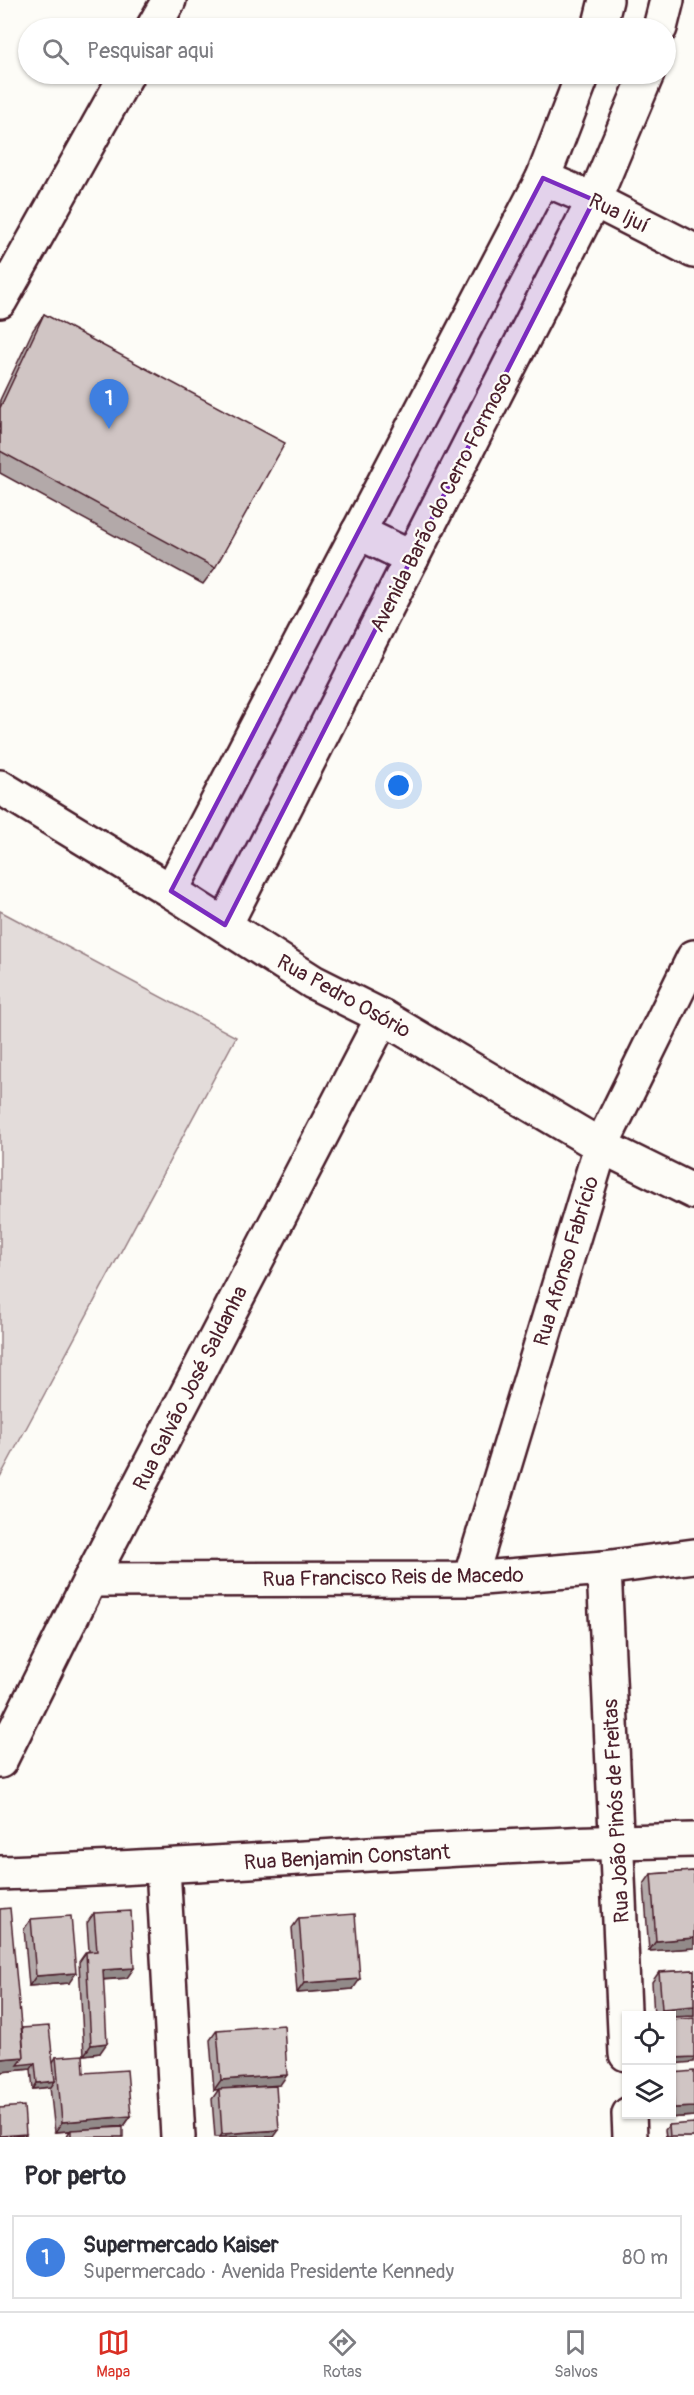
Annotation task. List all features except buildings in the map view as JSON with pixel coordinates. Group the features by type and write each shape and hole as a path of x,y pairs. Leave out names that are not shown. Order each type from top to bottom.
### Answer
{"street":[{"path":"159,18 169,0"},
{"path":"602,18 606,0"},
{"path":"662,18 667,0"},
{"path":"0,301 121,84"},
{"path":"171,891 543,178 579,84"},
{"name":"Avenida Barão do Cerro Formoso","path":"225,925 594,200 643,84"},
{"name":"Rua Ijuí","path":"543,178 594,200 694,251"},
{"path":"358,532 412,558"},
{"name":"Rua Pedro Osório","path":"0,787 171,891 313,982 383,1017 601,1146 694,1192"},
{"name":"Rua Afonso Fabrício","path":"470,1579 601,1146 694,957"},
{"name":"Rua Galvão José Saldanha","path":"0,1761 90,1580 383,1017"},
{"name":"Rua Francisco Reis de Macedo","path":"90,1580 470,1579 604,1568 694,1556"},
{"name":"Rua João Pinós de Freitas","path":"604,1568 625,2011"},
{"name":"Rua Benjamin Constant","path":"0,1873 694,1840"},
{"path":"164,1867 178,2137"},
{"path":"629,2119 630,2137"}],"highlighted area":[{"path":"543,178 594,200 412,558 225,925 171,891"}],"shaded area":[{"path":"0,911 236,1037 0,1477"}],"place":[{"name":"Supermercado Kaiser","path":"109,429"}]}
